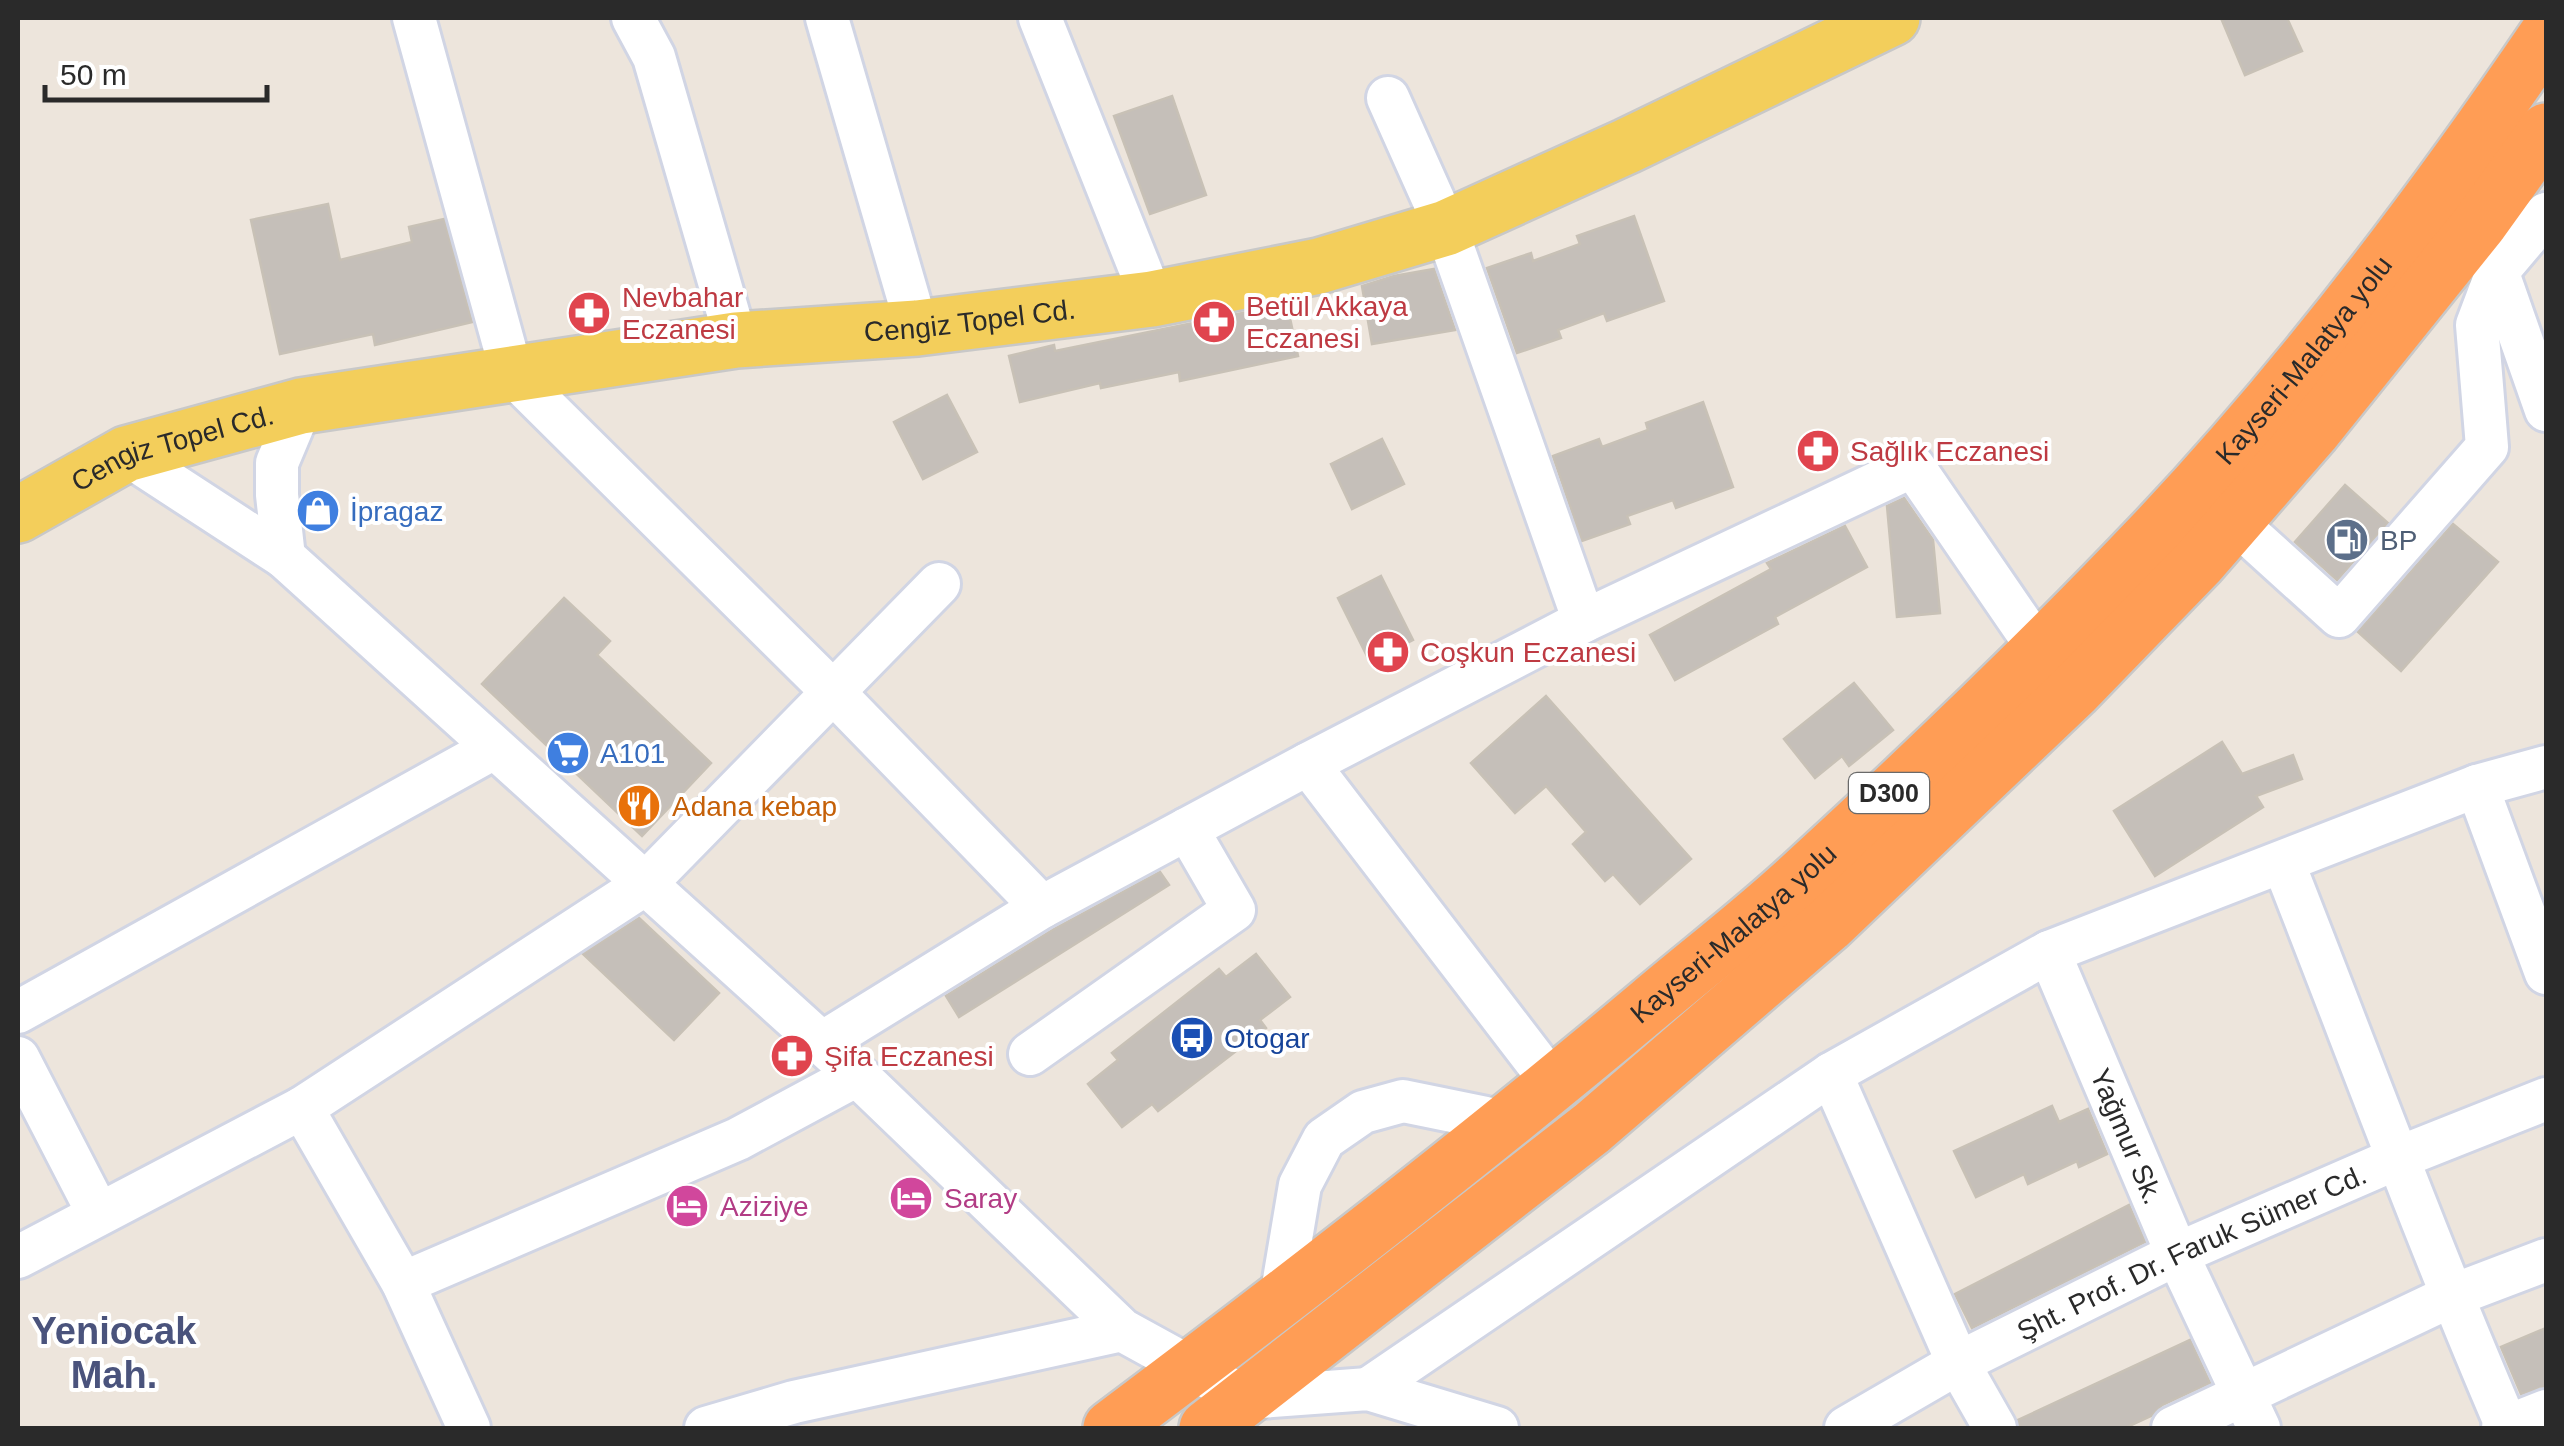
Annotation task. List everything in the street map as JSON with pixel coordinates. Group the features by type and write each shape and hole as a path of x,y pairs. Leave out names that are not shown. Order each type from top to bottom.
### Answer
{"highway":[{"name":"Kayseri-Malatya yolu","path":"1111,1428 1554,1085 1802,876 2040,651 2155,532 2269,404 2382,265 2546,36"},
{"name":"Kayseri-Malatya yolu","path":"1226,1413 1592,1128 1828,925 2074,691 2200,560 2312,431 2488,247 2546,131"}],"main road":[{"name":"Cengiz Topel Cd.","path":"18,514 126,454 301,406 736,340 916,328 1152,299 1319,266 1446,228 1892,18"}],"street":[{"path":"414,18 512,374 1042,906"},
{"path":"633,18 654,57 736,340"},
{"path":"827,18 916,328"},
{"path":"1040,18 1152,299"},
{"path":"1388,98 1446,228 1584,621"},
{"path":"2488,247 2546,214"},
{"path":"2488,247 2546,410"},
{"path":"2234,521 2339,616 2487,447 2476,325 2488,247"},
{"path":"284,557 276,495 277,463 301,406"},
{"path":"126,454 284,557 858,1075 1122,1330 1190,1369 1226,1413 1368,1389 1831,1074 2049,952 2477,786 2546,767"},
{"path":"822,1043 1042,906 1308,764 1584,621 1914,466 2040,651"},
{"path":"18,1257 302,1108 644,884 940,584"},
{"path":"18,1012 494,748"},
{"path":"1308,764 1554,1085"},
{"path":"2477,786 2546,973"},
{"path":"1030,1054 1234,910 1187,829"},
{"path":"2284,862 2505,1428 2546,1411"},
{"name":"Yağmur Sk.","path":"2049,952 2177,1254 2251,1412"},
{"path":"18,1058 98,1213"},
{"path":"1831,1074 1958,1363 1994,1428"},
{"path":"402,1283 738,1139 858,1075"},
{"name":"Şht. Prof. Dr. Faruk Sümer Cd.","path":"1846,1428 1958,1363 2177,1254 2546,1099"},
{"path":"1281,1298 1300,1185 1324,1140 1363,1112 1404,1101 1506,1122"},
{"path":"302,1108 402,1283 469,1428"},
{"path":"2173,1428 2251,1412 2451,1296 2546,1260"},
{"path":"706,1428 794,1402 1122,1330"},
{"path":"1368,1389 1498,1428"}],"building":[{"path":"2221,18 2287,18 2302,51 2245,75"},
{"path":"1172,96 1206,195 1150,214 1114,116"},
{"path":"328,204 340,260 412,242 409,227 444,219 472,322 375,345 373,334 280,354 251,220"},
{"path":"1634,216 1664,301 1607,321 1604,313 1558,330 1561,338 1517,353 1487,268 1531,253 1533,261 1580,244 1577,236"},
{"path":"1434,269 1455,330 1372,344 1362,286"},
{"path":"1287,304 1298,356 1180,381 1179,372 1101,388 1100,383 1020,402 1009,356 1054,345 1055,351"},
{"path":"947,395 977,452 923,479 894,422"},
{"path":"1703,402 1733,487 1676,508 1673,500 1627,516 1630,524 1582,541 1553,456 1599,439 1602,447 1648,430 1646,423"},
{"path":"1382,439 1404,484 1352,509 1331,464"},
{"path":"2345,485 2388,523 2337,580 2295,542"},
{"path":"1904,498 1933,540 1940,613 1897,617 1887,506"},
{"path":"2453,524 2498,562 2401,671 2358,632"},
{"path":"1845,526 1867,567 1775,617 1778,624 1675,680 1650,635 1771,569 1767,563"},
{"path":"1381,576 1413,640 1370,662 1338,598"},
{"path":"564,598 610,641 597,655 711,763 642,836 482,684"},
{"path":"1854,683 1893,730 1849,766 1842,756 1815,778 1784,739"},
{"path":"1546,696 1691,859 1640,904 1613,874 1605,881 1573,844 1586,832 1546,786 1515,813 1471,763"},
{"path":"2222,742 2242,774 2293,755 2302,779 2256,796 2263,807 2155,876 2114,811"},
{"path":"1160,872 1169,885 959,1017 946,996 1054,929"},
{"path":"639,918 719,993 674,1040 583,954"},
{"name":"Otogar","path":"1256,954 1290,997 1260,1020 1266,1028 1158,1111 1152,1104 1122,1127 1088,1084 1118,1060 1112,1053 1219,969 1226,977"},
{"path":"2052,1106 2059,1122 2088,1109 2107,1154 2079,1167 2077,1161 2028,1184 2024,1174 1976,1197 1954,1151"},
{"path":"2129,1205 2145,1242 1972,1328 1955,1294"},
{"path":"2546,1328 2546,1386 2521,1394 2501,1347"},
{"path":"2190,1340 2210,1383 2162,1405 2151,1416 2125,1428 2020,1428 2018,1420"}],"place":[{"name":"Nevbahar Eczanesi","path":"589,313"},
{"name":"Betül Akkaya Eczanesi","path":"1214,322"},
{"name":"Sağlık Eczanesi","path":"1818,451"},
{"name":"İpragaz","path":"318,511"},
{"name":"BP","path":"2347,540"},
{"name":"Coşkun Eczanesi","path":"1388,652"},
{"name":"A101","path":"568,753"},
{"name":"Adana kebap","path":"639,806"},
{"name":"Otogar","path":"1192,1038"},
{"name":"Şifa Eczanesi","path":"792,1056"},
{"name":"Saray","path":"911,1198"},
{"name":"Aziziye","path":"687,1206"}],"district":[{"name":"Yeniocak Mah.","path":"114,1353"}]}
